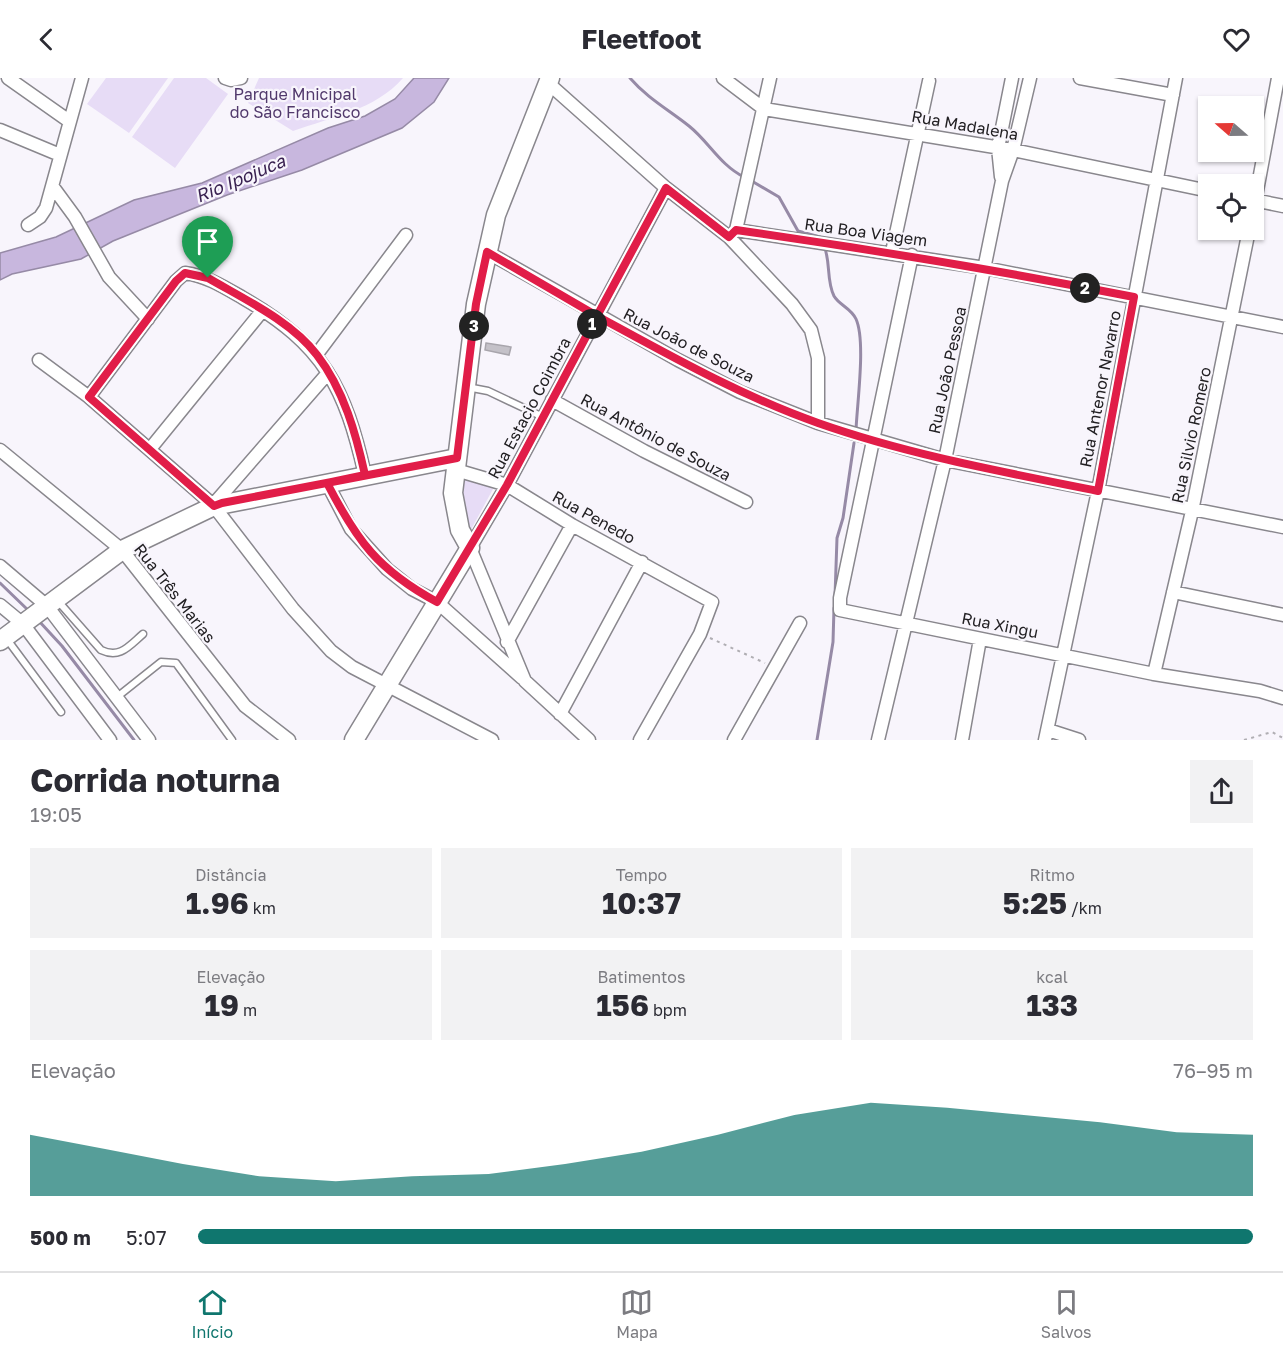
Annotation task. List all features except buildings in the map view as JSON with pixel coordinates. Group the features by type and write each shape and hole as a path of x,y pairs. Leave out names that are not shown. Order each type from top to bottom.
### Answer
{"street":[{"path":"8,78 69,121"},
{"path":"28,225 43,214 53,187 82,78"},
{"name":"Rua Madalena","path":"723,78 764,109 1013,150 1198,189"},
{"path":"733,234 770,78"},
{"name":"Rua João Pessoa","path":"1002,181 998,148 1012,78"},
{"name":"Rua João Pessoa","path":"878,740 945,460 1002,181 1013,150 1030,78"},
{"path":"1080,78 1173,95"},
{"name":"Rua Antenor Navarro","path":"1047,735 1098,491 1176,78"},
{"path":"1260,174 1278,78"},
{"path":"525,681 470,548 459,530 453,493 476,304 487,252 496,215 549,81 666,188 733,234 792,304 811,330 818,358 818,423"},
{"path":"892,252 929,81"},
{"path":"0,130 60,155"},
{"path":"53,187 75,217 109,277 148,319"},
{"name":"Rua Estacio Coimbra","path":"470,548 507,485 666,188"},
{"path":"1264,204 1283,206"},
{"name":"Rua Boa Viagem","path":"733,234 814,241 985,267 1283,327"},
{"path":"317,354 406,235"},
{"name":"Rua Silvio Romero","path":"1154,674 1192,511 1247,240"},
{"name":"Rua João de Souza","path":"487,252 597,316 740,392 818,423 945,460 1192,511 1283,527"},
{"path":"873,440 912,255"},
{"path":"89,397 185,273 208,278 263,310 317,354 349,416 365,475"},
{"path":"150,449 263,310"},
{"path":"39,360 89,397 214,505 312,632 331,651 352,667 492,740"},
{"path":"214,505 328,373"},
{"name":"Rua Antônio de Souza","path":"552,400 664,462 746,502"},
{"name":"Rua Xingu","path":"873,440 840,598 840,610 1154,674 1260,691 1283,698"},
{"name":"Rua Três Marias","path":"0,450 122,550 245,706 289,740"},
{"path":"3,639 122,550 214,505 365,475 456,464"},
{"name":"Rua Penedo","path":"456,464 507,485 572,525 712,602 700,634"},
{"path":"327,483 351,529 367,548 412,589 437,602 525,681 560,714 573,735 589,740"},
{"path":"507,642 572,525"},
{"path":"354,740 470,548"},
{"path":"560,714 642,562"},
{"path":"0,566 52,603 116,697 149,740"},
{"path":"1173,592 1283,615"},
{"path":"0,605 23,624 110,740"},
{"path":"734,740 800,623"},
{"path":"640,740 700,634"},
{"path":"962,740 980,639"},
{"path":"1047,735 1079,740"}],"lane":[{"path":"467,387 488,391 543,417"},
{"path":"52,603 108,654 120,654 143,634"},
{"path":"3,639 61,712"},
{"path":"116,697 161,662 176,663 232,740"}],"path":[{"path":"700,634 775,667"},
{"path":"1244,740 1272,732 1283,738"}],"green space":[{"path":"106,78 168,78 129,133 87,104"},
{"path":"174,78 206,78 228,94 175,168 132,137"},
{"name":"Parque Mnicipal do São Francisco","path":"259,78 403,78 392,89 366,105 338,117 293,131 248,103"},
{"path":"458,467 493,489 467,537"}],"water":[{"name":"Rio Ipojuca","path":"414,78 449,78 434,102 402,128 302,170 227,195 113,241 81,259 12,274 0,280 0,253 56,237 134,200 202,183 328,128 365,116 395,99"}],"waterway":[{"path":"630,78 651,98 696,132 721,160 744,177"},
{"path":"750,180 779,197 798,231 820,237"},
{"path":"824,246 834,296 854,315 859,329 861,357 856,430"},
{"path":"835,596 837,538 843,518 854,443"},
{"path":"0,583 29,611"},
{"path":"817,740 833,642 834,608"},
{"path":"38,620 62,646 134,740"}],"route":[{"path":"208,278 185,273 176,281 89,397 214,506 222,503 365,475 457,458 476,304 487,252 597,316 666,188 729,237 736,230 892,252 985,267 1134,297 1098,491 945,460 818,423 740,392 597,316 507,485 437,602 412,589 387,569 367,548 351,529 327,483 365,475 349,416 317,354 263,310 208,278"}]}
